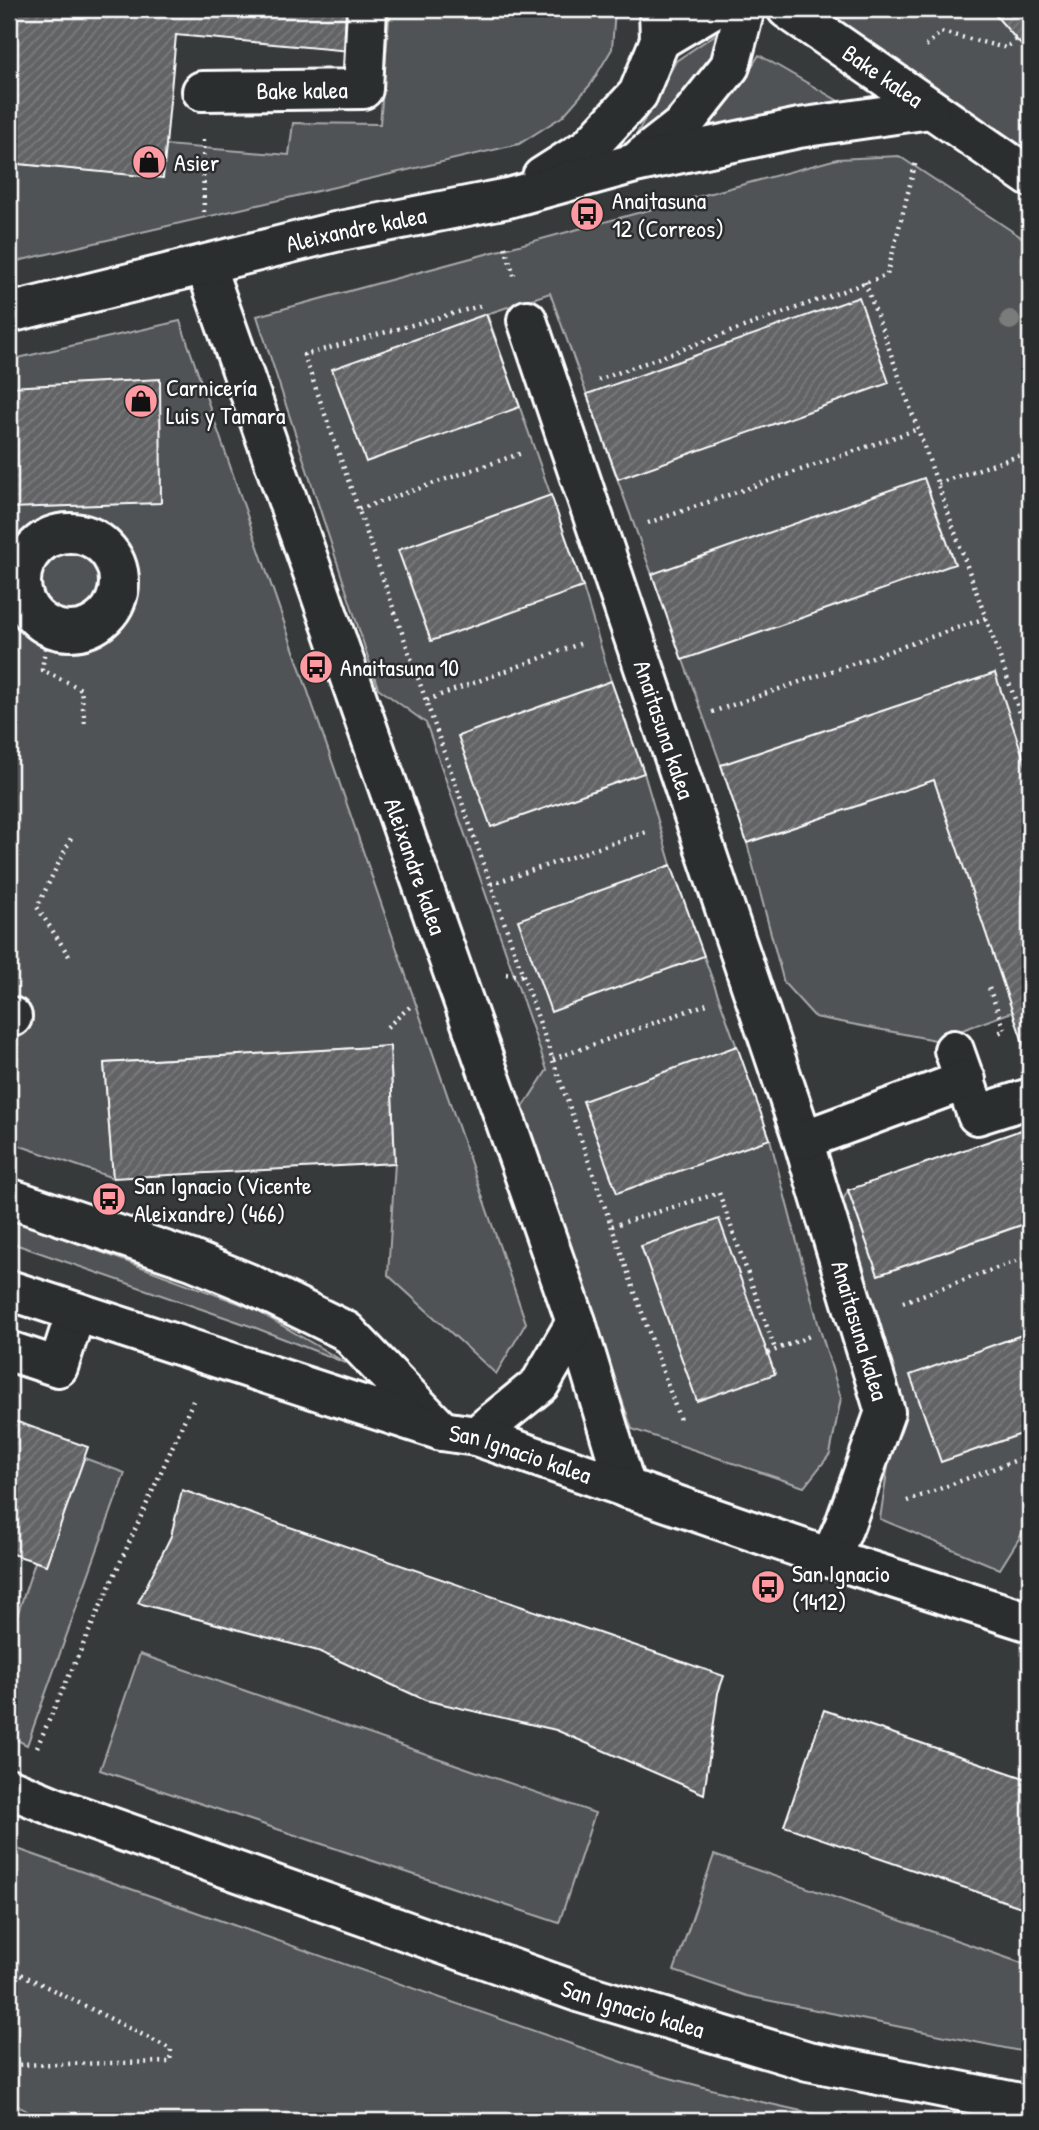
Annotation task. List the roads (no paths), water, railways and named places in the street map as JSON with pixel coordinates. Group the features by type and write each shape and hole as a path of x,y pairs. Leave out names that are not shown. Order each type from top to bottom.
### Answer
{"street":[{"name":"Bake kalea","path":"202,91 363,89 367,9"},
{"name":"Aleixandre kalea","path":"500,200 589,147 638,93 660,24 712,9"},
{"name":"Aleixandre kalea","path":"635,163 683,125 730,66 745,9"},
{"name":"Bake kalea","path":"787,9 1030,177"},
{"name":"Aleixandre kalea","path":"9,313 335,232 500,200 635,163 799,128 930,109"},
{"name":"Bake kalea","path":"980,143 1030,159"},
{"name":"Aleixandre kalea","path":"205,265 576,1322 626,1488"},
{"name":"Anaitasuna kalea","path":"523,307 803,1140 885,1412 837,1541"},
{"path":"72,533 88,537 103,546 115,562 119,579 117,596 110,611 98,623 82,630 65,632 48,627 34,617 26,604 20,587 19,554 55,535 72,533"},
{"path":"803,1140 909,1102 960,1065 977,1115 1030,1098"},
{"path":"9,1198 203,1265 248,1283 346,1331 459,1434 540,1384 576,1322"},
{"name":"San Ignacio kalea","path":"9,1290 626,1488 837,1541 1030,1622"},
{"path":"9,1350 58,1367 76,1312"},
{"name":"San Ignacio kalea","path":"9,1788 60,1809 581,1993 808,2061 1030,2105"}],"place":[{"name":"Asier","path":"149,162"},
{"name":"Anaitasuna 12 (Correos)","path":"587,214"},
{"name":"Carnicería Luis y Tamara","path":"141,401"},
{"name":"Anaitasuna 10","path":"316,667"},
{"name":"San Ignacio (Vicente Aleixandre) (466)","path":"109,1199"},
{"name":"San Ignacio (1412)","path":"768,1587"}]}
